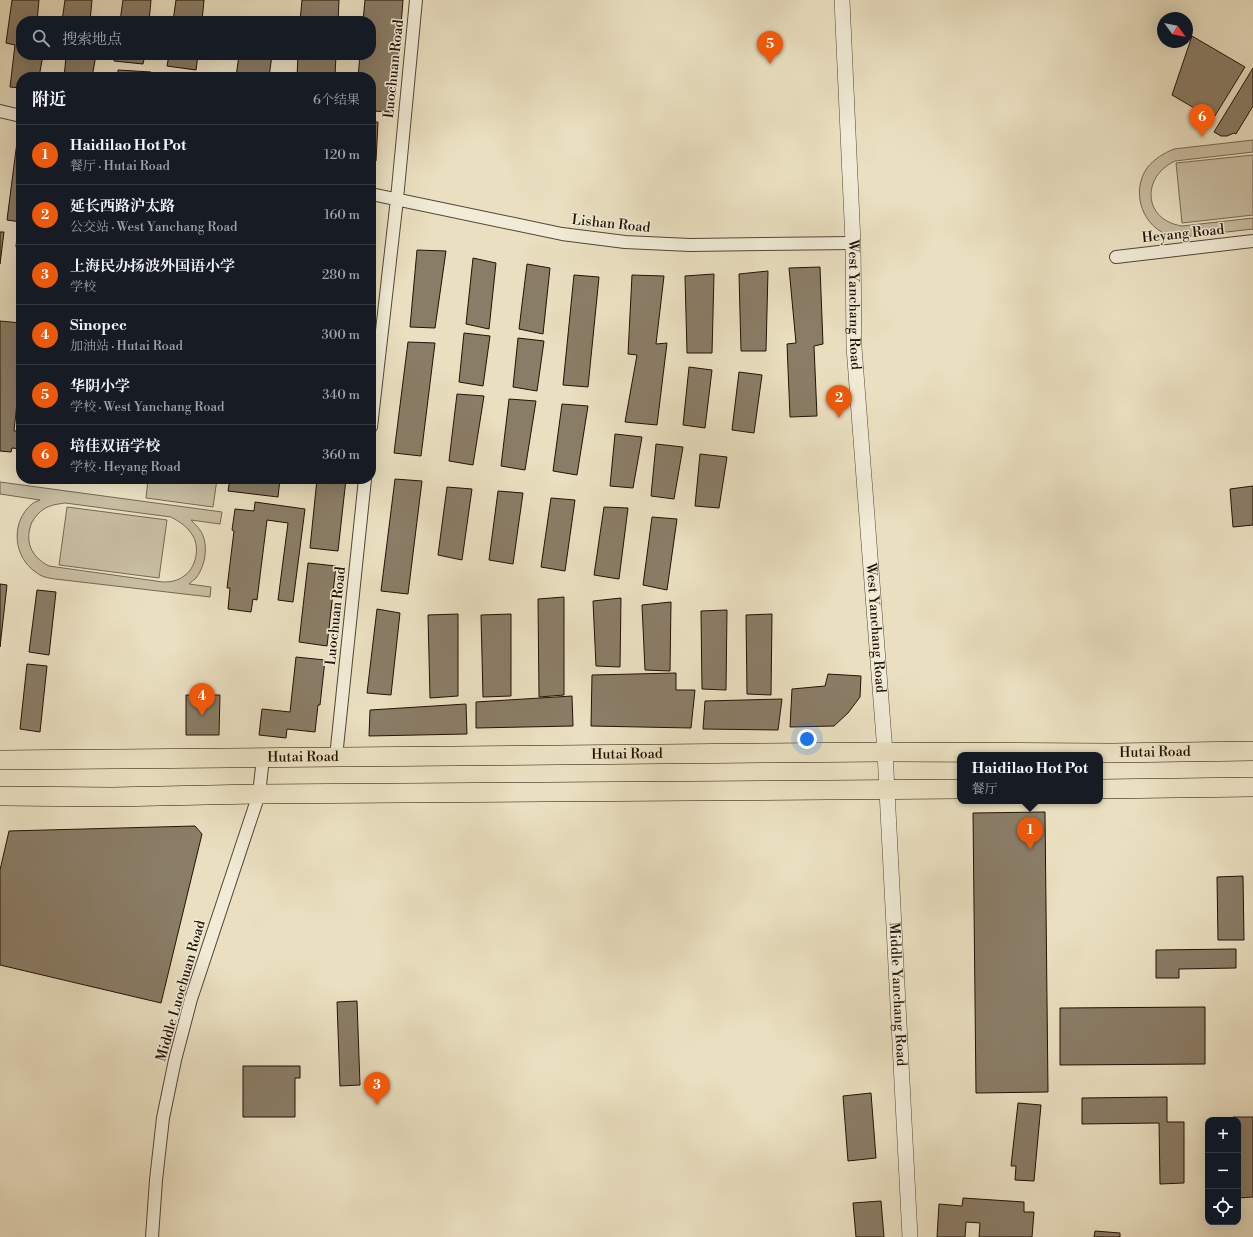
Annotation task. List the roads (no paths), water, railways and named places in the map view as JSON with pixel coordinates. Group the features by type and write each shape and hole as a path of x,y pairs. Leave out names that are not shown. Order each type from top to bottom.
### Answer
{"main road":[{"name":"Hutai Road","path":"1103,753 1253,751"},
{"name":"Hutai Road","path":"0,760 957,752"},
{"path":"1103,788 1253,787"},
{"path":"0,796 112,797 259,794 957,789"}],"street":[{"name":"Luochuan Road","path":"376,383 397,199 416,0"},
{"name":"West Yanchang Road","path":"842,0 853,243 854,347 885,752"},
{"path":"0,111 16,115"},
{"name":"Lishan Road","path":"376,195 562,234 625,242 690,245 853,243"},
{"name":"Heyang Road","path":"1116,257 1253,241"},
{"name":"Luochuan Road","path":"336,757 365,484"},
{"name":"Middle Yanchang Road","path":"885,752 910,1237"},
{"name":"Middle Luochuan Road","path":"152,1237 156,1180 163,1118 175,1060 191,1000 259,794 263,758"}],"place":[{"name":"华阴小学","path":"770,64"},
{"name":"培佳双语学校","path":"1202,137"},
{"name":"延长西路沪太路","path":"839,418"},
{"name":"Sinopec","path":"202,716"},
{"name":"Haidilao Hot Pot","path":"1030,850"},
{"name":"上海民办扬波外国语小学","path":"377,1105"}]}
